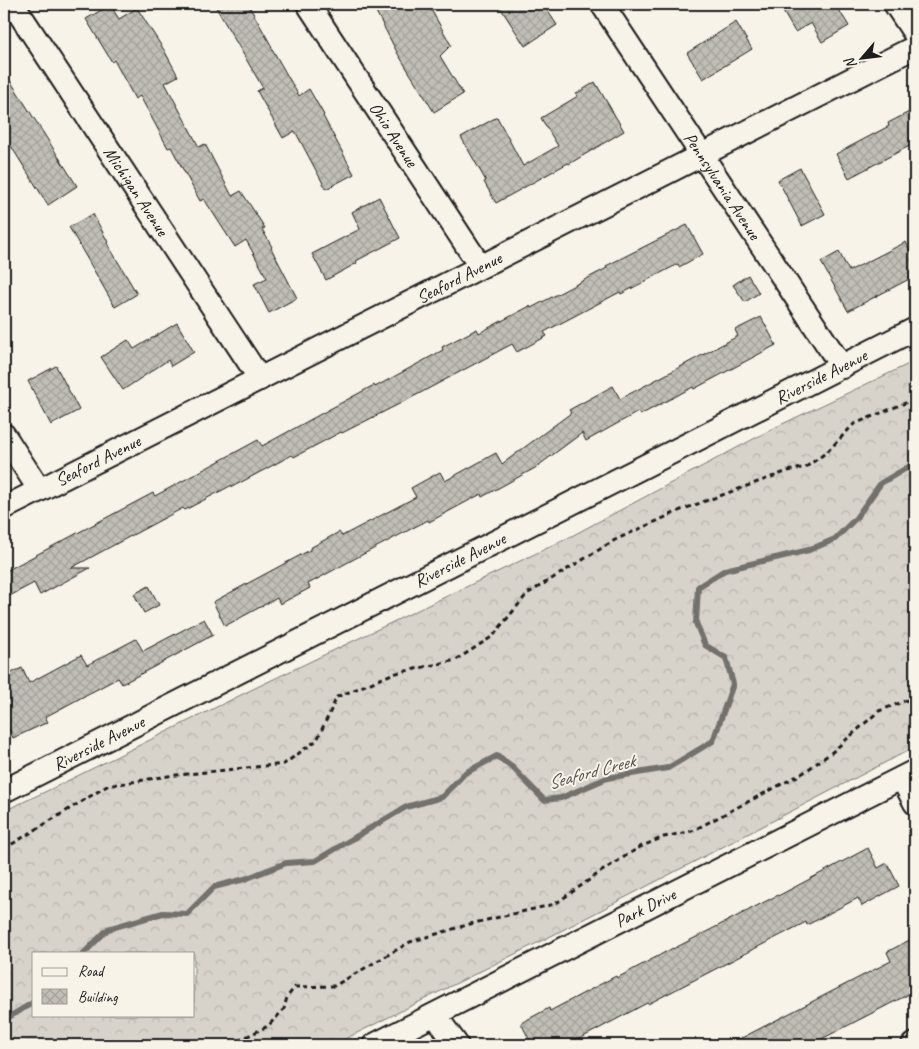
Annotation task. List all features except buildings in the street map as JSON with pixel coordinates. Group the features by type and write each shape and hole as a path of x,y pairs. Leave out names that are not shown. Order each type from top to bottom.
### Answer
{"street":[{"name":"Michigan Avenue","path":"13,4 260,378"},
{"name":"Ohio Avenue","path":"308,4 480,266"},
{"name":"Pennsylvania Avenue","path":"602,4 842,367"},
{"path":"895,4 915,34"},
{"name":"Seaford Avenue","path":"4,508 915,47"},
{"name":"Riverside Avenue","path":"4,791 915,330"},
{"path":"4,436 40,489"},
{"path":"909,774 915,802"},
{"name":"Park Drive","path":"374,1045 909,774"},
{"path":"435,1015 457,1045"}],"path":[{"path":"4,849 107,786 168,776 284,764 317,740 337,697 392,674 456,660 493,636 527,594 615,540 681,510 806,466 827,452 854,424 915,399"},
{"path":"230,1045 268,1026 284,1009 287,997 295,987 334,986 410,942 470,924 555,904 602,870 640,847 664,837 692,831 803,773 831,753 879,711 915,697"},
{"path":"4,1036 14,1045"}],"green space":[{"path":"915,361 915,747 553,935 333,1045 4,1045 4,811 566,539 776,427"}],"waterway":[{"name":"Seaford Creek","path":"85,952 108,929 163,913 187,914 214,887 245,879 286,863 315,861 406,807 442,797 465,773 497,756 513,768 544,800 561,798 607,778 668,768 713,741 733,684 726,658 705,645 696,623 698,587 725,570 809,550 835,539 856,518 881,483 915,463"},
{"name":"Seaford Creek","path":"4,1020 32,1003"}]}
